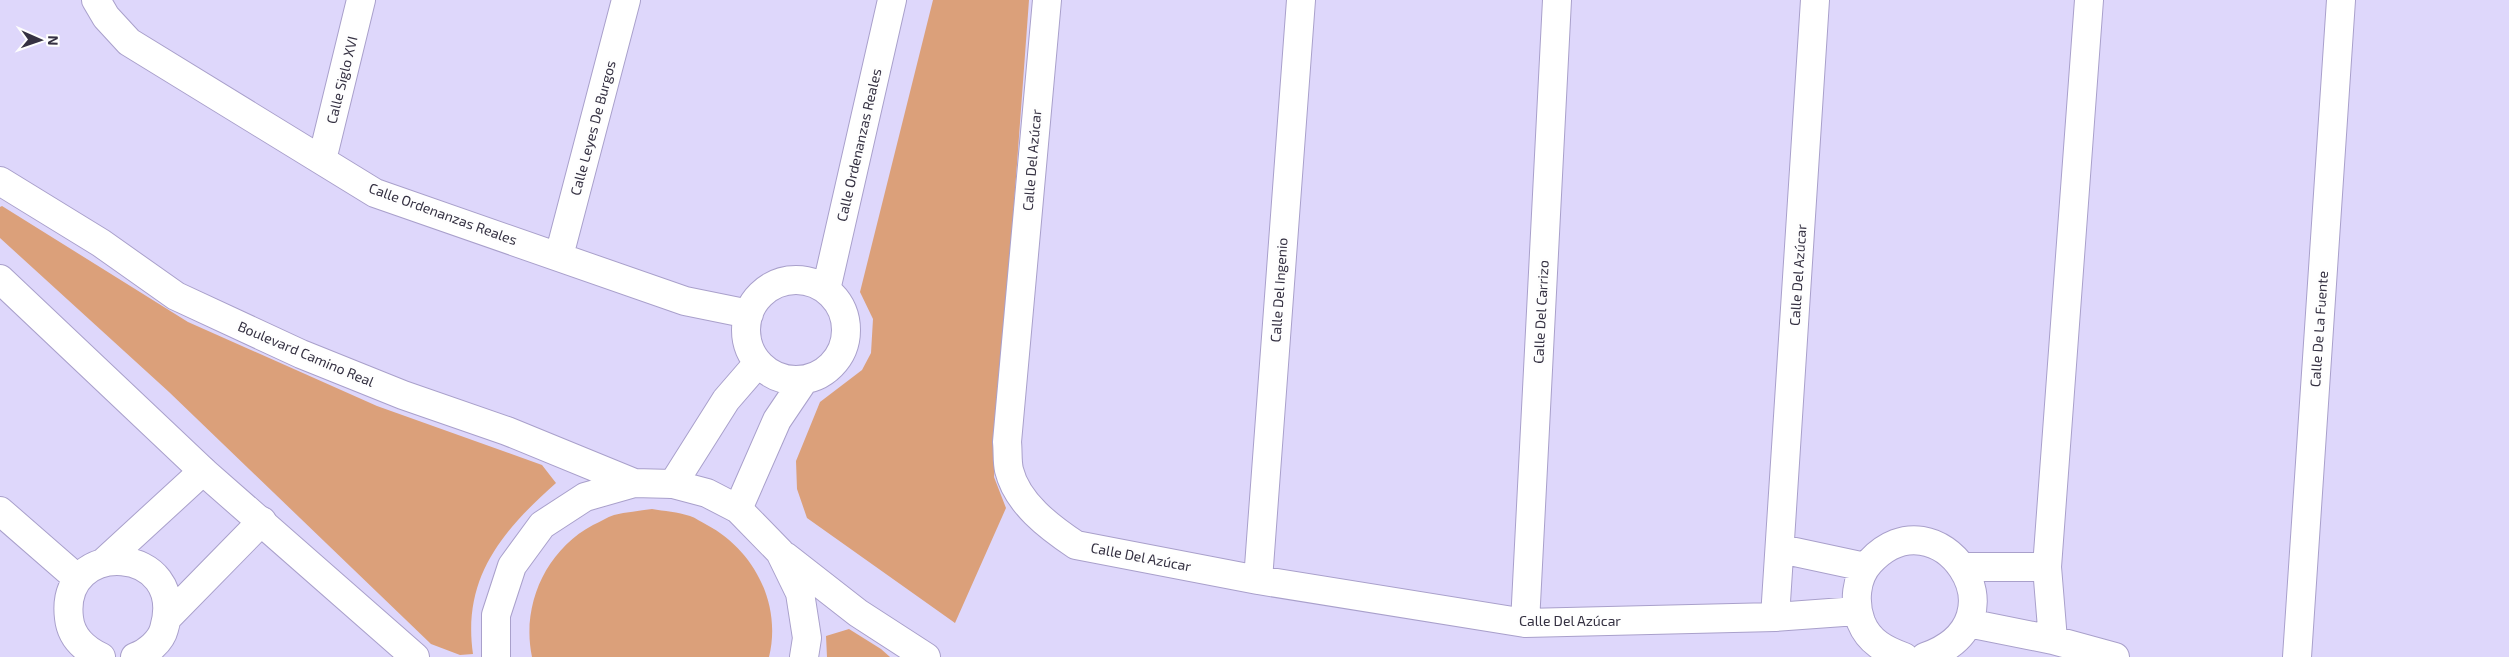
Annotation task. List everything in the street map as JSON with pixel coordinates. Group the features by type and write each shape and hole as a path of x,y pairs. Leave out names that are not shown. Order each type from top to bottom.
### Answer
{"street":[{"name":"Calle Ordenanzas Reales","path":"96,0 106,17 129,42 376,193 685,301 749,314"},
{"name":"Calle Siglo XVI","path":"322,160 361,0"},
{"name":"Calle Leyes De Burgos","path":"559,256 626,0"},
{"name":"Calle Ordenanzas Reales","path":"826,290 892,0"},
{"name":"Calle Del Azúcar","path":"1047,0 1007,442 1009,470 1016,489 1053,530 1076,544 1258,580 1525,624 1775,616 1857,611"},
{"name":"Calle Del Ingenio","path":"1258,580 1301,0"},
{"name":"Calle Del Carrizo","path":"1525,624 1557,0"},
{"name":"Calle Del Azúcar","path":"1775,616 1781,549 1815,0"},
{"path":"2053,640 2047,567 2089,0"},
{"name":"Calle De La Fuente","path":"2297,657 2340,0"},
{"name":"Boulevard Camino Real","path":"0,181 101,243 176,296 309,357 403,394 507,431 634,483"},
{"path":"0,279 203,471 415,657"},
{"path":"796,280 812,282 826,290 837,302 845,317 844,342 833,364 819,374 804,380 787,379 772,373 758,363 750,348 746,331 749,314 756,300 767,289 781,282 796,280"},
{"path":"673,484 726,400 758,363"},
{"path":"738,509 777,420 804,380"},
{"path":"101,657 90,652 78,640 70,624 68,609 71,593 78,579 90,568 105,561 203,471"},
{"path":"496,657 496,615 512,566 542,525 585,497 634,483 673,484 706,493 738,509 780,552 858,613 926,657"},
{"path":"0,511 78,579"},
{"path":"168,617 262,521"},
{"path":"1892,655 1873,640 1863,627 1857,611 1857,589 1865,567 1878,553 1895,543 1914,540 1934,544 1950,553 1964,568 1971,586 1972,604 1968,623 1957,640 1936,655"},
{"path":"1781,549 1865,567"},
{"path":"780,552 800,593 806,638 804,657"},
{"path":"105,561 121,559 137,563 150,571 161,583 167,600 168,617 163,633 150,654"},
{"path":"1964,568 2047,567"},
{"path":"1968,623 2053,640 2115,657"}],"shaded area":[{"path":"933,0 1029,0 994,477 1006,508 955,623 807,518 797,489 796,461 820,402 862,370 871,353 873,319 860,292"},
{"path":"2,206 188,322 377,406 542,465 556,483 519,519 503,538 490,558 480,579 474,602 471,627 473,654 460,655 431,644 169,392 0,238 0,207"},
{"path":"652,509 690,516 696,519 724,536 751,564 760,580 771,618 772,637 769,657 532,657 530,618 534,599 550,564 562,549 576,536 609,517"},
{"path":"849,629 881,649 890,657 827,657 826,636"}]}
